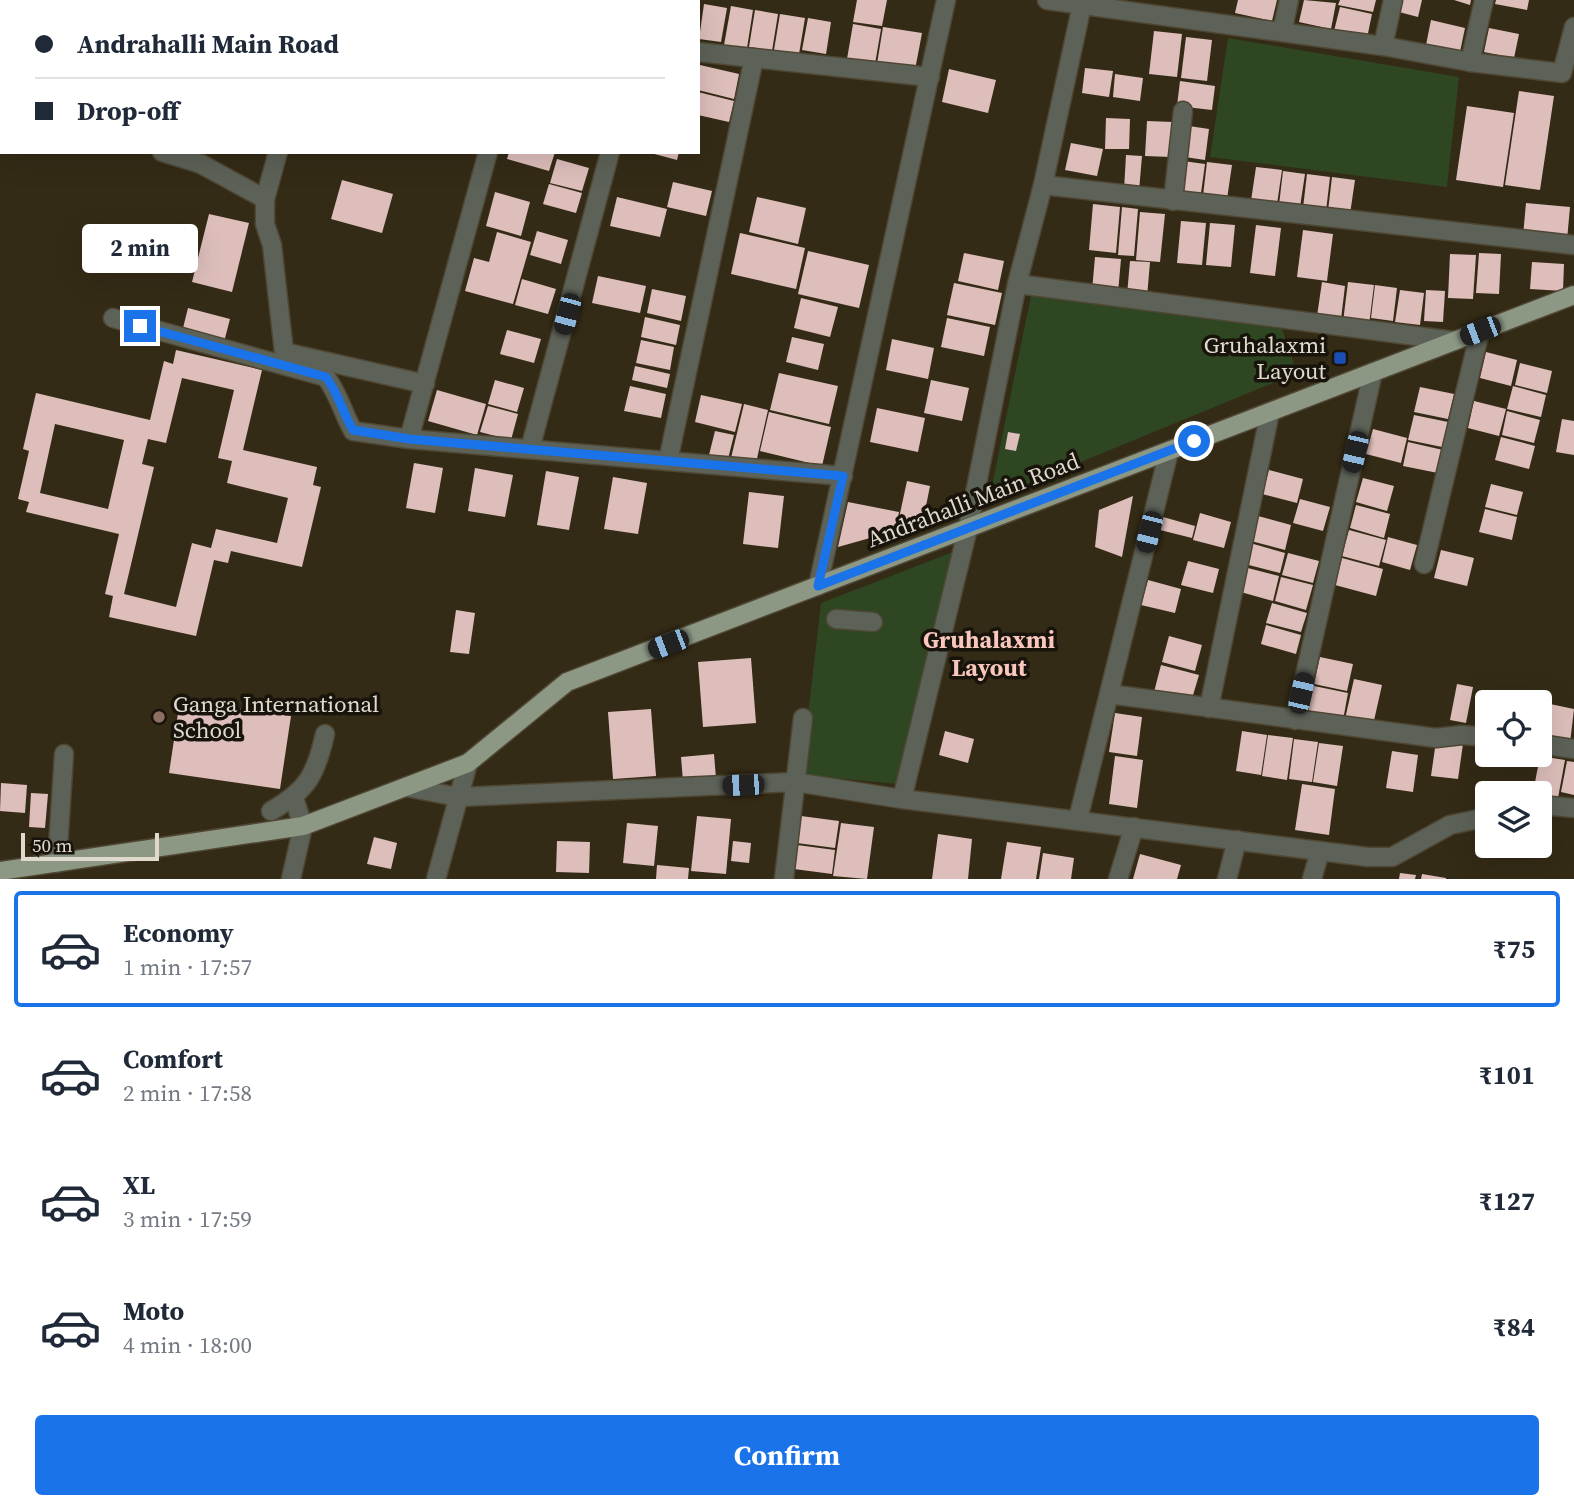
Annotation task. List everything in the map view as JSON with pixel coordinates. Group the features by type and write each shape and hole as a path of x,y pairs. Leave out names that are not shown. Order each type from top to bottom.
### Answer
{"main road":[{"name":"Andrahalli Main Road","path":"0,872 303,826 468,763 567,682 1574,295"}],"street":[{"path":"818,586 946,0"},
{"path":"1048,0 1176,9 1282,32 1470,62 1562,73 1574,27"},
{"path":"1282,32 1289,0"},
{"path":"1383,46 1393,0"},
{"path":"1470,62 1484,0"},
{"path":"902,799 968,528 1017,284 1083,2"},
{"path":"700,52 930,77"},
{"path":"668,461 754,58"},
{"path":"1173,201 1183,111"},
{"path":"169,154 201,163 265,199"},
{"path":"277,154 265,199 265,224 272,245 284,352 425,384"},
{"path":"409,439 487,154"},
{"path":"530,449 609,154"},
{"path":"1042,185 1574,245"},
{"path":"1017,284 1454,341"},
{"path":"113,318 326,377 340,397 346,418 353,430 409,439 843,476"},
{"path":"1424,564 1480,331"},
{"path":"1295,720 1373,372"},
{"path":"1209,708 1270,412"},
{"path":"1078,819 1169,451"},
{"path":"836,619 873,622"},
{"path":"1109,694 1436,738 1475,736"},
{"path":"784,879 803,718"},
{"path":"271,811 294,798 309,783 319,762 325,734"},
{"path":"1552,746 1574,749"},
{"path":"57,863 64,754"},
{"path":"436,879 468,763"},
{"path":"406,787 458,797 795,782 902,799 1320,851 1392,857 1450,825 1475,820"},
{"path":"291,879 303,826 294,798"},
{"path":"1552,807 1574,808"},
{"path":"1118,879 1133,827"},
{"path":"1227,879 1237,840"},
{"path":"1312,879 1320,851"}],"green space":[{"path":"1228,38 1459,77 1447,187 1210,157"},
{"path":"1032,291 1282,329 1297,373 989,500"},
{"path":"953,552 898,784 801,775 821,603"}],"building":[{"path":"857,0 887,0 882,26 853,22"},
{"path":"1238,0 1277,0 1272,21 1235,13"},
{"path":"1304,0 1336,3 1331,29 1299,22"},
{"path":"1340,0 1376,0 1373,12 1338,5"},
{"path":"1401,0 1422,0 1418,17 1399,12"},
{"path":"1454,0 1471,0 1470,5"},
{"path":"1496,0 1529,0 1527,10 1495,4"},
{"path":"704,4 727,8 721,42 700,39"},
{"path":"731,6 753,10 747,48 724,45"},
{"path":"1340,7 1372,14 1367,38 1334,31"},
{"path":"755,10 778,14 772,51 749,47"},
{"path":"780,14 805,18 799,54 774,50"},
{"path":"808,18 831,22 826,54 802,50"},
{"path":"1431,20 1465,28 1460,52 1426,45"},
{"path":"853,24 881,29 875,64 847,59"},
{"path":"883,27 922,33 915,70 877,64"},
{"path":"1489,28 1519,34 1514,58 1484,52"},
{"path":"1154,31 1182,34 1177,77 1149,74"},
{"path":"1186,37 1212,40 1207,81 1181,78"},
{"path":"700,65 739,74 734,99 700,90"},
{"path":"1085,68 1113,71 1109,97 1082,93"},
{"path":"949,69 996,80 988,113 942,102"},
{"path":"1115,74 1143,78 1140,101 1113,97"},
{"path":"1180,81 1215,86 1212,110 1177,106"},
{"path":"1519,91 1554,96 1540,190 1505,185"},
{"path":"700,92 734,101 729,122 700,115"},
{"path":"1467,106 1514,113 1503,187 1456,180"},
{"path":"1106,118 1130,119 1129,149 1105,149"},
{"path":"1147,121 1173,122 1171,157 1145,156"},
{"path":"1189,126 1209,129 1205,160 1185,157"},
{"path":"1071,143 1103,149 1097,176 1065,170"},
{"path":"508,154 554,154 549,171 507,159"},
{"path":"654,154 678,154 677,160"},
{"path":"1126,155 1142,156 1139,191 1124,190"},
{"path":"557,159 589,168 582,191 550,183"},
{"path":"1183,161 1205,164 1201,193 1179,191"},
{"path":"1207,162 1232,165 1227,199 1203,196"},
{"path":"1256,167 1282,170 1277,204 1251,201"},
{"path":"1283,171 1305,174 1300,207 1279,205"},
{"path":"1307,174 1330,177 1326,211 1303,208"},
{"path":"1332,177 1355,180 1350,214 1328,211"},
{"path":"342,180 393,194 382,233 331,219"},
{"path":"673,182 712,191 706,216 667,207"},
{"path":"549,184 582,193 576,213 543,204"},
{"path":"495,192 530,202 521,236 486,226"},
{"path":"617,197 667,209 660,237 610,226"},
{"path":"757,197 806,208 798,244 749,232"},
{"path":"1526,203 1570,207 1567,240 1523,236"},
{"path":"1093,204 1120,207 1116,253 1089,250"},
{"path":"1122,207 1138,209 1134,256 1118,255"},
{"path":"1140,212 1165,214 1160,262 1136,260"},
{"path":"209,214 249,223 232,292 192,282"},
{"path":"1181,221 1206,223 1202,265 1177,263"},
{"path":"1210,223 1235,225 1231,267 1206,265"},
{"path":"1256,225 1281,228 1275,276 1250,273"},
{"path":"1303,230 1333,234 1327,281 1297,277"},
{"path":"537,231 568,240 561,264 530,255"},
{"path":"497,232 531,242 513,304 465,291 474,258 489,262"},
{"path":"740,233 805,248 796,289 731,274"},
{"path":"808,251 869,265 859,308 798,294"},
{"path":"964,253 1004,261 998,290 958,281"},
{"path":"1479,253 1501,254 1499,294 1476,293"},
{"path":"1450,254 1476,255 1473,299 1448,298"},
{"path":"1095,257 1121,259 1118,293 1092,291"},
{"path":"1130,261 1150,262 1147,297 1127,295"},
{"path":"1532,262 1564,264 1563,291 1530,289"},
{"path":"598,276 646,286 640,313 592,303"},
{"path":"522,279 556,289 548,314 515,305"},
{"path":"1322,282 1345,286 1341,319 1317,316"},
{"path":"1348,282 1374,285 1369,325 1343,322"},
{"path":"954,283 1002,293 995,325 947,315"},
{"path":"1375,285 1397,288 1393,321 1371,318"},
{"path":"652,289 686,296 681,321 647,313"},
{"path":"1400,290 1424,293 1420,325 1395,322"},
{"path":"1426,290 1445,291 1443,322 1424,321"},
{"path":"801,298 838,307 830,337 794,328"},
{"path":"188,308 230,319 224,342 182,332"},
{"path":"645,317 680,325 676,345 641,337"},
{"path":"947,318 990,327 984,356 941,347"},
{"path":"507,330 541,339 534,363 500,354"},
{"path":"792,337 824,344 818,370 786,362"},
{"path":"892,339 934,348 928,379 886,370"},
{"path":"641,340 674,347 670,370 636,363"},
{"path":"176,350 262,370 243,450 317,467 313,485 321,487 302,567 231,551 228,563 214,560 196,636 109,617 113,596 105,594 119,534 26,512 29,502 18,499 29,451 23,449 36,393 150,420 164,361 173,364","holes":["182,378 234,390 218,458 232,461 227,483 288,498 277,543 216,529 211,548 192,543 176,607 124,594 154,467 142,464 148,439 166,443","55,424 124,440 108,509 40,493"]},
{"path":"1486,352 1517,360 1511,386 1480,378"},
{"path":"1520,363 1552,371 1547,393 1515,385"},
{"path":"635,366 670,374 667,388 632,380"},
{"path":"779,373 838,386 829,424 770,410"},
{"path":"495,380 524,388 517,412 488,404"},
{"path":"931,380 969,388 962,421 924,413"},
{"path":"630,386 666,394 661,418 624,411"},
{"path":"1513,386 1546,395 1541,417 1507,409"},
{"path":"1420,387 1454,394 1448,419 1414,412"},
{"path":"437,390 486,404 477,435 428,421"},
{"path":"701,395 742,404 735,432 695,422"},
{"path":"1474,401 1506,409 1499,436 1468,428"},
{"path":"744,404 768,410 756,463 731,458"},
{"path":"488,406 518,414 511,440 480,432"},
{"path":"877,408 925,418 918,452 870,442"},
{"path":"1507,411 1540,420 1534,443 1502,435"},
{"path":"769,412 831,427 822,466 760,451"},
{"path":"1414,415 1448,422 1442,447 1408,440"},
{"path":"1562,419 1574,421 1574,455 1556,452"},
{"path":"1373,429 1407,438 1401,463 1366,454"},
{"path":"715,431 734,435 727,463 708,459"},
{"path":"1008,432 1020,434 1016,451 1005,449"},
{"path":"1501,437 1535,446 1529,469 1495,460"},
{"path":"1408,442 1443,450 1438,473 1403,466"},
{"path":"414,463 443,468 435,513 406,508"},
{"path":"475,468 513,475 505,517 468,511"},
{"path":"1269,470 1303,479 1297,503 1262,494"},
{"path":"546,471 579,477 569,530 537,525"},
{"path":"613,477 647,483 638,534 604,529"},
{"path":"1363,478 1394,486 1387,511 1356,502"},
{"path":"907,481 930,486 922,526 896,532"},
{"path":"1491,484 1523,492 1517,515 1485,507"},
{"path":"749,492 784,496 778,548 743,544"},
{"path":"1133,496 1122,557 1095,547 1099,510"},
{"path":"1300,499 1330,507 1323,531 1293,523"},
{"path":"848,502 899,512 895,531 838,547"},
{"path":"1356,505 1390,514 1384,538 1350,528"},
{"path":"1485,509 1517,517 1512,540 1479,532"},
{"path":"1200,513 1231,522 1224,548 1193,540"},
{"path":"1258,516 1291,525 1285,550 1251,541"},
{"path":"1163,517 1195,526 1192,538 1160,530"},
{"path":"1349,530 1386,540 1379,566 1342,556"},
{"path":"1388,537 1417,545 1410,570 1382,562"},
{"path":"1250,543 1285,553 1280,573 1245,564"},
{"path":"1441,550 1474,558 1467,586 1434,578"},
{"path":"1288,553 1319,561 1313,583 1282,575"},
{"path":"1342,558 1383,569 1376,596 1335,585"},
{"path":"1188,561 1219,569 1213,593 1181,585"},
{"path":"1244,567 1279,576 1273,601 1237,591"},
{"path":"1281,577 1313,585 1306,610 1275,601"},
{"path":"1148,580 1181,589 1175,613 1141,605"},
{"path":"1272,603 1307,613 1301,632 1266,623"},
{"path":"456,610 475,613 469,654 450,652"},
{"path":"1266,625 1301,635 1296,654 1261,644"},
{"path":"1169,636 1202,645 1195,671 1162,662"},
{"path":"1320,657 1353,664 1347,691 1314,684"},
{"path":"751,658 756,723 703,727 698,662"},
{"path":"1161,665 1199,675 1191,702 1154,692"},
{"path":"1354,679 1382,685 1373,725 1345,719"},
{"path":"1457,684 1473,687 1466,723 1450,720"},
{"path":"1314,686 1348,693 1343,720 1308,712"},
{"path":"180,700 291,716 280,789 169,773"},
{"path":"1552,704 1574,709 1570,743 1552,740"},
{"path":"651,709 656,776 613,779 608,712"},
{"path":"1115,713 1142,717 1137,756 1109,752"},
{"path":"945,731 974,739 968,763 939,755"},
{"path":"1242,731 1267,735 1261,775 1236,771"},
{"path":"1268,735 1293,738 1287,780 1262,776"},
{"path":"1294,739 1318,742 1312,782 1289,779"},
{"path":"1436,741 1463,744 1458,779 1431,776"},
{"path":"1319,743 1343,746 1337,786 1313,782"},
{"path":"1392,751 1418,755 1413,792 1386,788"},
{"path":"714,754 716,778 683,781 681,757"},
{"path":"1115,756 1143,760 1137,808 1109,804"},
{"path":"1552,758 1565,760 1558,798 1552,797 1552,781 1535,781 1538,767 1552,767"},
{"path":"1567,761 1574,762 1574,795 1561,792"},
{"path":"1,783 27,785 25,813 0,811"},
{"path":"1302,784 1335,789 1329,835 1295,830"},
{"path":"31,793 48,794 45,828 29,827"},
{"path":"697,816 731,819 726,874 691,871"},
{"path":"801,816 839,821 835,848 797,843"},
{"path":"627,823 658,826 654,866 623,863"},
{"path":"841,823 874,827 867,879 833,876"},
{"path":"938,834 972,839 968,879 932,879"},
{"path":"374,837 397,843 391,869 367,864"},
{"path":"557,841 590,842 589,873 556,872"},
{"path":"733,841 751,843 749,863 731,861"},
{"path":"1007,842 1041,847 1036,879 1001,879"},
{"path":"797,845 835,850 832,874 794,869"},
{"path":"1043,853 1074,858 1071,879 1039,879"},
{"path":"1140,854 1181,865 1177,879 1133,879"},
{"path":"657,865 689,868 688,879 656,879"},
{"path":"1400,873 1416,875 1415,879 1399,879"},
{"path":"1422,874 1446,878 1446,879 1421,879"}],"place":[{"name":"Gruhalaxmi Layout","path":"1340,358"},
{"name":"Ganga International School","path":"159,717"}],"district":[{"name":"Gruhalaxmi Layout","path":"989,654"}],"route":[{"path":"140,326 326,377 340,397 346,418 353,430 409,439 843,476 818,586 1194,441"}]}
